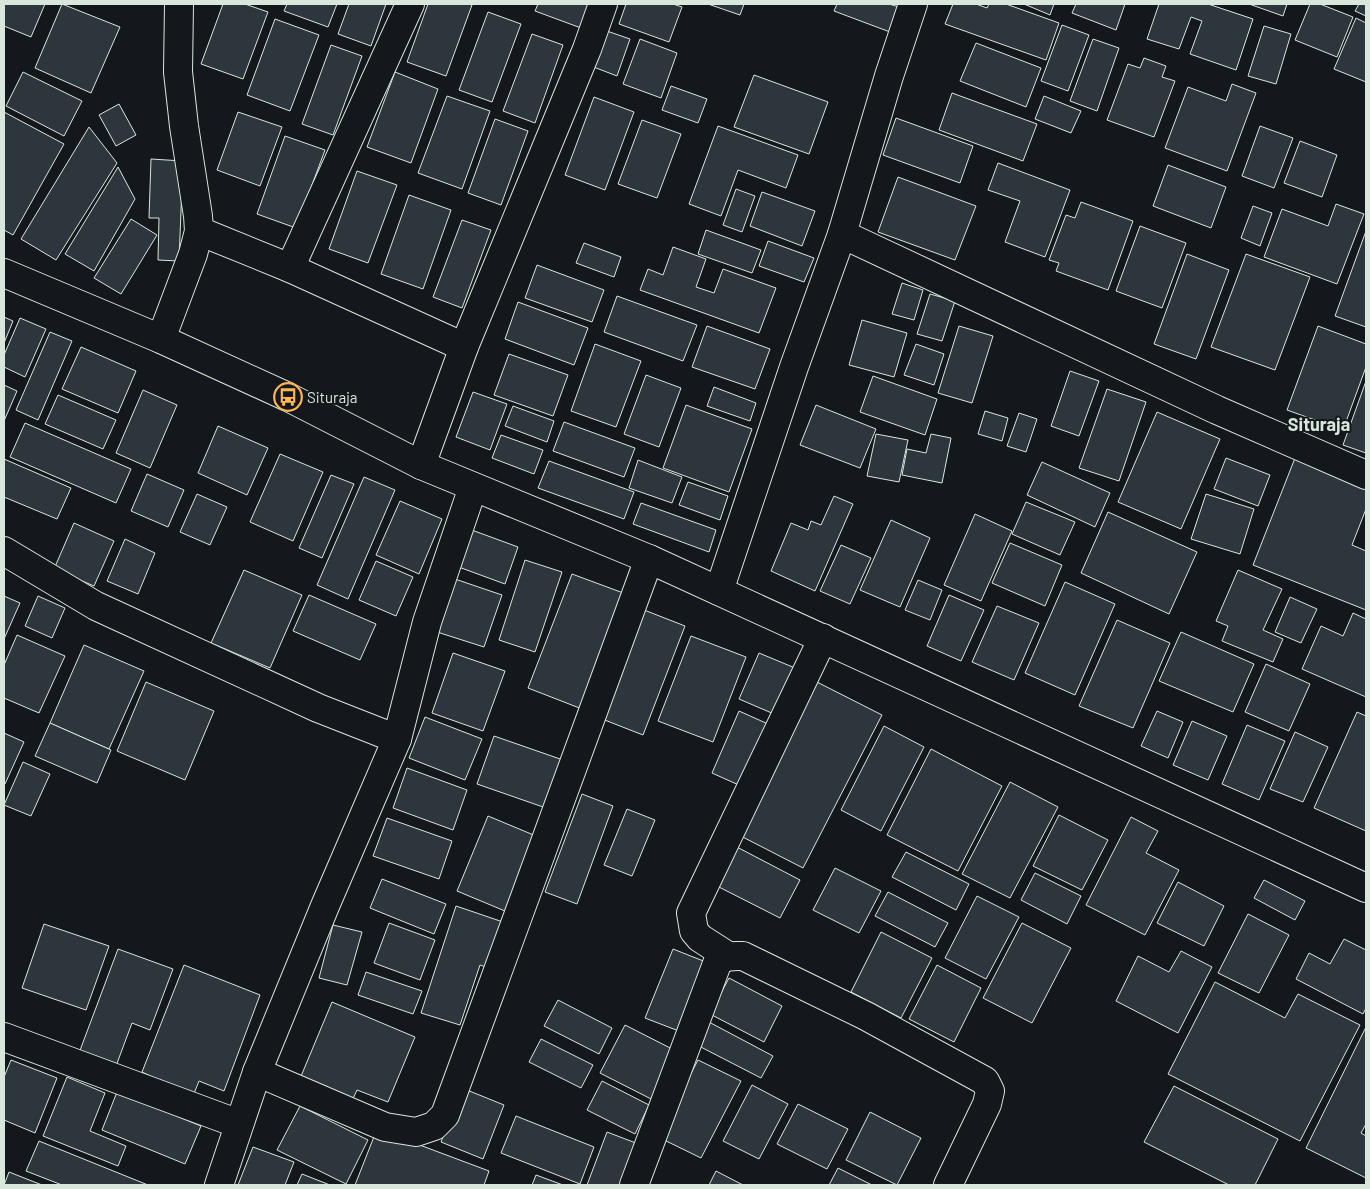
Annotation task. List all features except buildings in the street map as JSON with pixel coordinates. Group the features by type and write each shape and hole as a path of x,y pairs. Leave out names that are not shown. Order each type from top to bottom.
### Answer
{"street":[{"path":"161,339 193,254 199,231 178,72 179,4"},
{"path":"290,268 410,4"},
{"path":"421,465 464,347 587,49 603,4"},
{"path":"719,591 794,367 842,234 889,76 913,4"},
{"path":"199,231 290,268 464,347"},
{"path":"842,234 1208,406 1366,475"},
{"path":"4,273 161,339 288,397 421,465 649,559 1366,888"},
{"path":"219,1185 256,1072 397,739 427,622 473,487"},
{"path":"4,551 96,606 318,708 397,739"},
{"path":"256,1072 385,1127 416,1132 434,1126 445,1115 649,559"},
{"path":"728,956 700,938 694,931 692,913 823,638"},
{"path":"634,1185 718,961 728,956 743,956 752,960 866,1016 985,1081 990,1091 987,1104 948,1185"},
{"path":"4,1037 239,1124"}],"place":[{"name":"Situraja","path":"288,397"}],"district":[{"name":"Situraja","path":"1319,424"}]}
